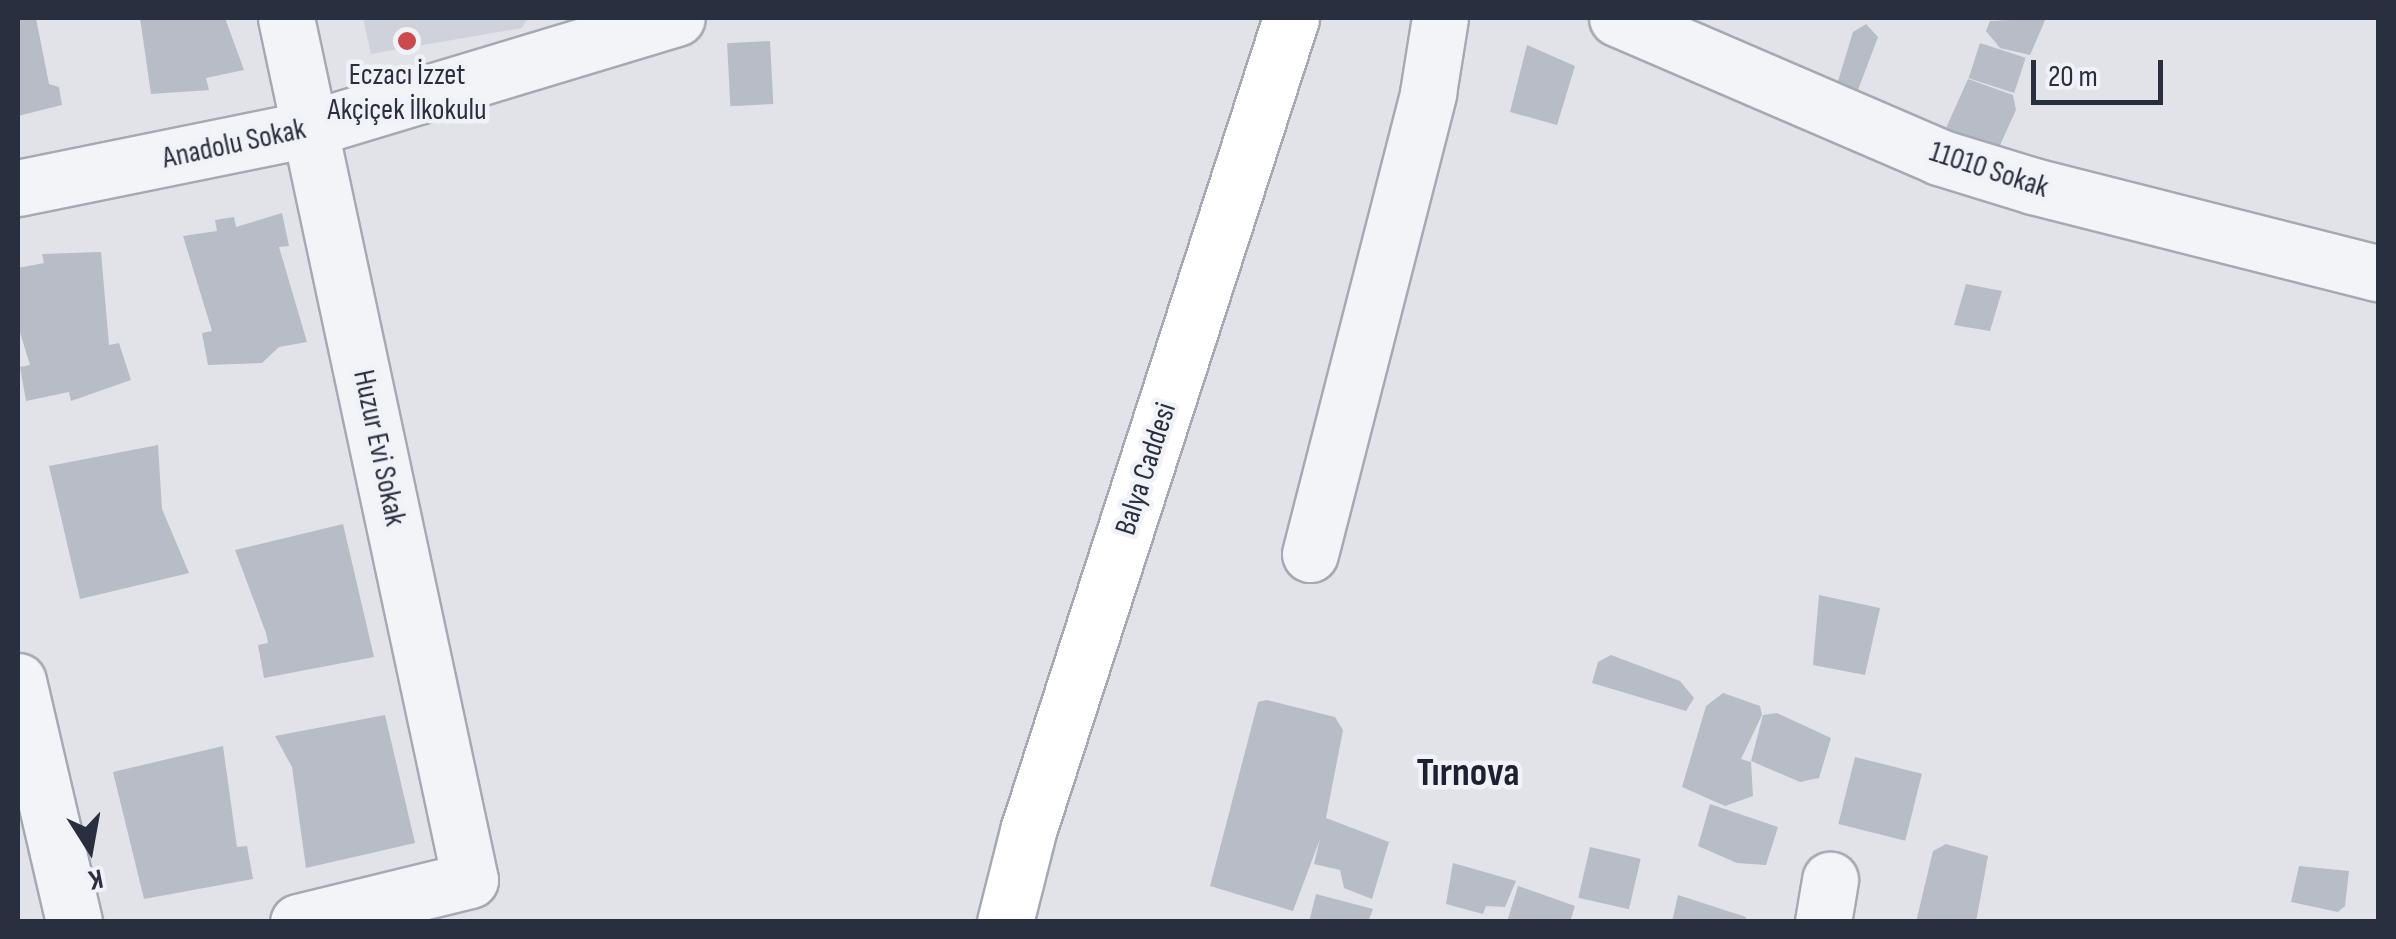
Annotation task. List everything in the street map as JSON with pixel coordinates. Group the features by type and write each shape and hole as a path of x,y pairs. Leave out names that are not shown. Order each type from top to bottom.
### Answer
{"main road":[{"name":"Balya Caddesi","path":"1004,922 1028,831 1291,18"}],"street":[{"name":"Huzur Evi Sokak","path":"286,18 470,880 298,922"},
{"name":"Anadolu Sokak","path":"18,188 312,128 677,18"},
{"path":"1310,554 1428,94 1440,18"},
{"name":"11010 Sokak","path":"1617,18 1939,157 2033,186 2378,274"},
{"path":"18,681 74,922"}],"shaded area":[{"name":"Eczacı İzzet Akçiçek İlkokulu","path":"363,18 528,18 522,28 371,54"}],"building":[{"path":"18,18 36,18 49,84 59,87 62,105 18,116"},
{"path":"140,18 225,18 244,70 206,78 209,90 151,94"},
{"path":"2046,18 2030,55 2000,48 1986,31 1990,21"},
{"path":"1866,24 1878,37 1855,98 1835,91 1853,32"},
{"path":"770,41 773,104 730,106 727,43"},
{"path":"1980,43 2026,58 2014,93 1969,78"},
{"path":"1527,45 1575,66 1557,125 1510,112"},
{"path":"1968,79 2013,95 2016,110 1995,156 1942,137"},
{"path":"282,213 289,246 279,247 307,342 279,347 262,363 208,365 202,333 212,331 183,236 217,231 215,220 234,217 236,227"},
{"path":"101,252 109,345 119,343 131,380 71,401 69,392 26,401 20,367 30,365 18,326 18,268 44,263 42,254"},
{"path":"1966,284 2002,291 1990,331 1954,325"},
{"path":"158,445 162,509 189,573 80,599 49,466"},
{"path":"343,524 374,657 264,678 258,645 268,643 266,633 235,550"},
{"path":"1819,595 1880,608 1865,675 1813,665"},
{"path":"1611,655 1680,681 1694,698 1686,711 1592,683 1598,662"},
{"path":"1723,693 1760,706 1762,715 1741,759 1751,762 1753,796 1725,806 1682,787 1706,706"},
{"path":"1267,700 1335,717 1343,730 1326,818 1389,842 1372,899 1344,888 1340,870 1314,864 1320,839 1293,911 1210,886 1258,702"},
{"path":"1777,713 1831,738 1819,778 1800,782 1751,761 1763,715"},
{"path":"385,715 415,843 306,868 292,767 275,736"},
{"path":"223,746 237,847 247,846 253,879 144,899 113,772"},
{"path":"1855,757 1922,774 1905,841 1838,824"},
{"path":"1710,804 1778,827 1766,865 1737,863 1698,846"},
{"path":"1946,844 1988,856 1976,922 1916,922 1933,851"},
{"path":"1590,847 1641,859 1629,909 1578,898"},
{"path":"1453,863 1516,881 1505,907 1486,906 1483,914 1446,904"},
{"path":"2299,866 2349,871 2345,906 2338,912 2291,902"},
{"path":"1518,886 1575,906 1570,922 1507,922"},
{"path":"1316,894 1373,909 1368,922 1309,922"},
{"path":"1678,895 1746,917 1745,922 1672,922"}],"place":[{"name":"Eczacı İzzet Akçiçek İlkokulu","path":"407,41"}],"district":[{"name":"Tırnova","path":"1468,773"}]}
